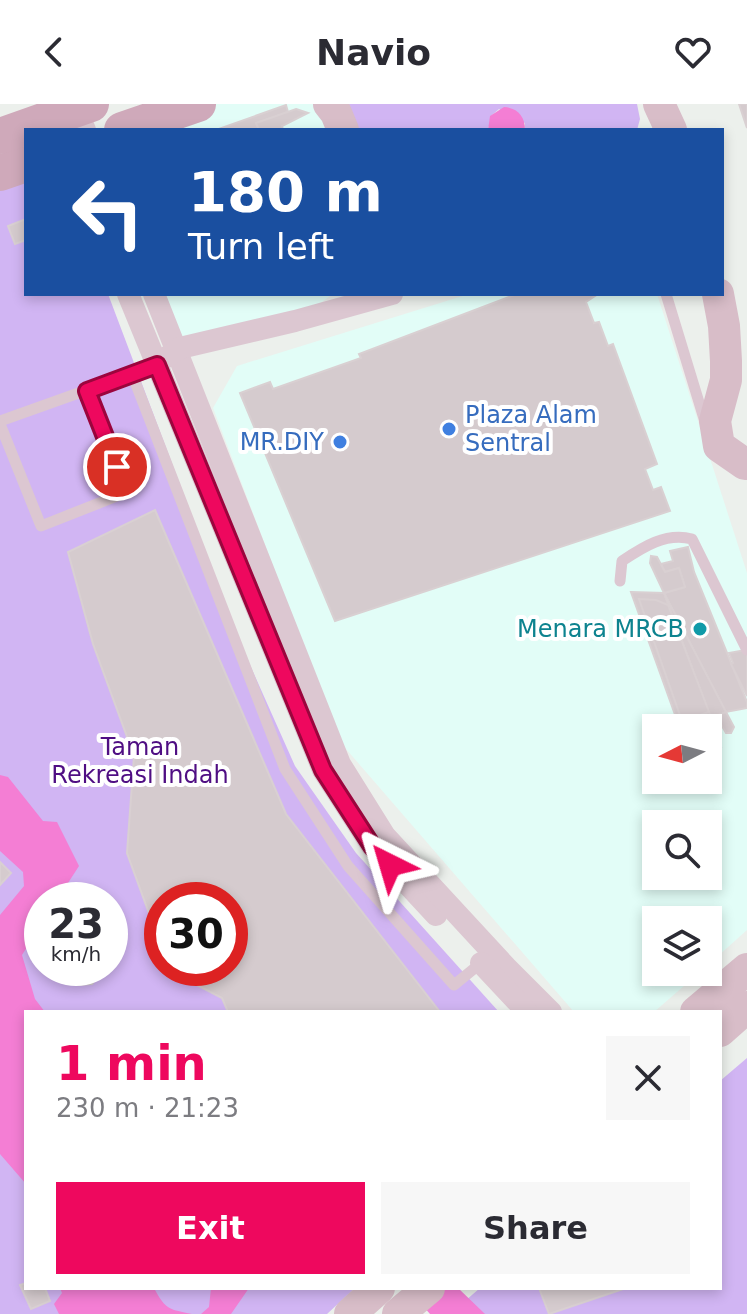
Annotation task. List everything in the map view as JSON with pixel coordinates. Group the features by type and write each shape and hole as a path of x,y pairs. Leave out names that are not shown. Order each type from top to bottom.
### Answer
{"main road":[{"path":"0,136 91,104"},
{"path":"128,128 182,109"},
{"path":"0,173 24,165"}],"street":[{"path":"50,104 60,128"},
{"path":"74,104 84,128"},
{"path":"329,104 342,128"},
{"path":"129,296 323,770 372,846 525,1010"},
{"path":"155,296 340,764 385,836 549,1010"},
{"path":"295,321 330,296"},
{"path":"157,365 176,349 385,296"},
{"path":"702,296 724,326 747,370"},
{"path":"718,296 724,326 726,380 715,421 740,460"},
{"path":"698,1010 747,969"},
{"path":"722,1029 747,1007"},
{"path":"398,1314 427,1290"}],"lane":[{"path":"667,296 708,431 740,460"},
{"path":"87,391 127,492 41,526 0,422 157,365"},
{"path":"132,374 285,769 348,866 454,985 481,963"},
{"path":"620,581 622,561 645,546 671,538 692,539 747,650"}],"shaded area":[{"path":"201,104 329,104 342,128 132,128"},
{"path":"504,107 513,109 520,114 525,128 488,128 490,116"},
{"path":"157,296 330,296 295,321 180,348"},
{"path":"463,296 658,296 747,573 747,930 722,952 722,906 642,906 642,986 684,986 656,1010 572,1010 340,742 213,408 237,366"},
{"path":"0,775 8,777 43,821 57,822 79,866 69,882 24,882 24,886 23,872 0,851"},
{"path":"24,886 24,986 31,986 35,999 43,1010 24,1010 24,1182 0,1154 0,915"},
{"path":"61,1290 155,1290 169,1308 192,1314 59,1314 54,1304"},
{"path":"211,1290 248,1290 231,1314 201,1314 209,1307"},
{"path":"409,1290 460,1290 485,1314 430,1314"}],"green space":[{"path":"348,104 637,104 640,119 638,128 525,128 525,123 499,109 491,116 488,128 358,128"},
{"name":"Taman Rekreasi Indah","path":"24,181 24,296 109,296 238,638 295,766 356,853 497,1010 24,1010 24,1290 353,1290 327,1314 0,1314 0,188"},
{"path":"747,1058 747,1314 450,1314 478,1290 722,1290 722,1079"}],"building":[{"path":"739,104 747,104 747,128"},
{"path":"286,105 288,112 256,123 258,128 222,128"},
{"path":"296,109 308,113 282,128 258,128 256,123"},
{"path":"24,220 24,241 15,244 8,226"},
{"name":"Plaza Alam Sentral","path":"512,296 595,296 586,302 594,323 599,322 608,346 613,344 657,464 645,469 653,490 661,487 670,511 335,621 240,393 270,382 273,389 361,358 359,354"},
{"path":"155,510 286,814 438,1010 227,1010 222,998 199,986 248,986 248,882 144,882 144,900 127,853 134,756 93,644 68,552"},
{"name":"Menara MRCB","path":"688,547 694,572 747,708 726,712 664,593 685,587 679,568 665,572 661,564 673,561 670,551"},
{"path":"651,556 657,557 665,572 679,568 685,587 664,593 650,563"},
{"path":"631,592 664,593 709,712 675,714"},
{"path":"664,593 726,712 709,714"},
{"path":"639,599 656,600 668,605 709,712 680,714"},
{"path":"745,650 747,696 731,664 729,653"},
{"path":"726,712 734,727 731,733 726,733 722,726 721,714"},
{"path":"0,862 11,873 0,885"},
{"path":"24,1284 24,1290 46,1290 50,1301 31,1309 20,1285"},
{"path":"540,1290 620,1290 549,1314"}],"place":[{"name":"Plaza Alam Sentral","path":"449,429"},
{"name":"MR.DIY","path":"340,442"},
{"name":"Menara MRCB","path":"700,629"}],"route":[{"path":"117,467 87,391 157,365 323,770 372,846 390,865"}]}
